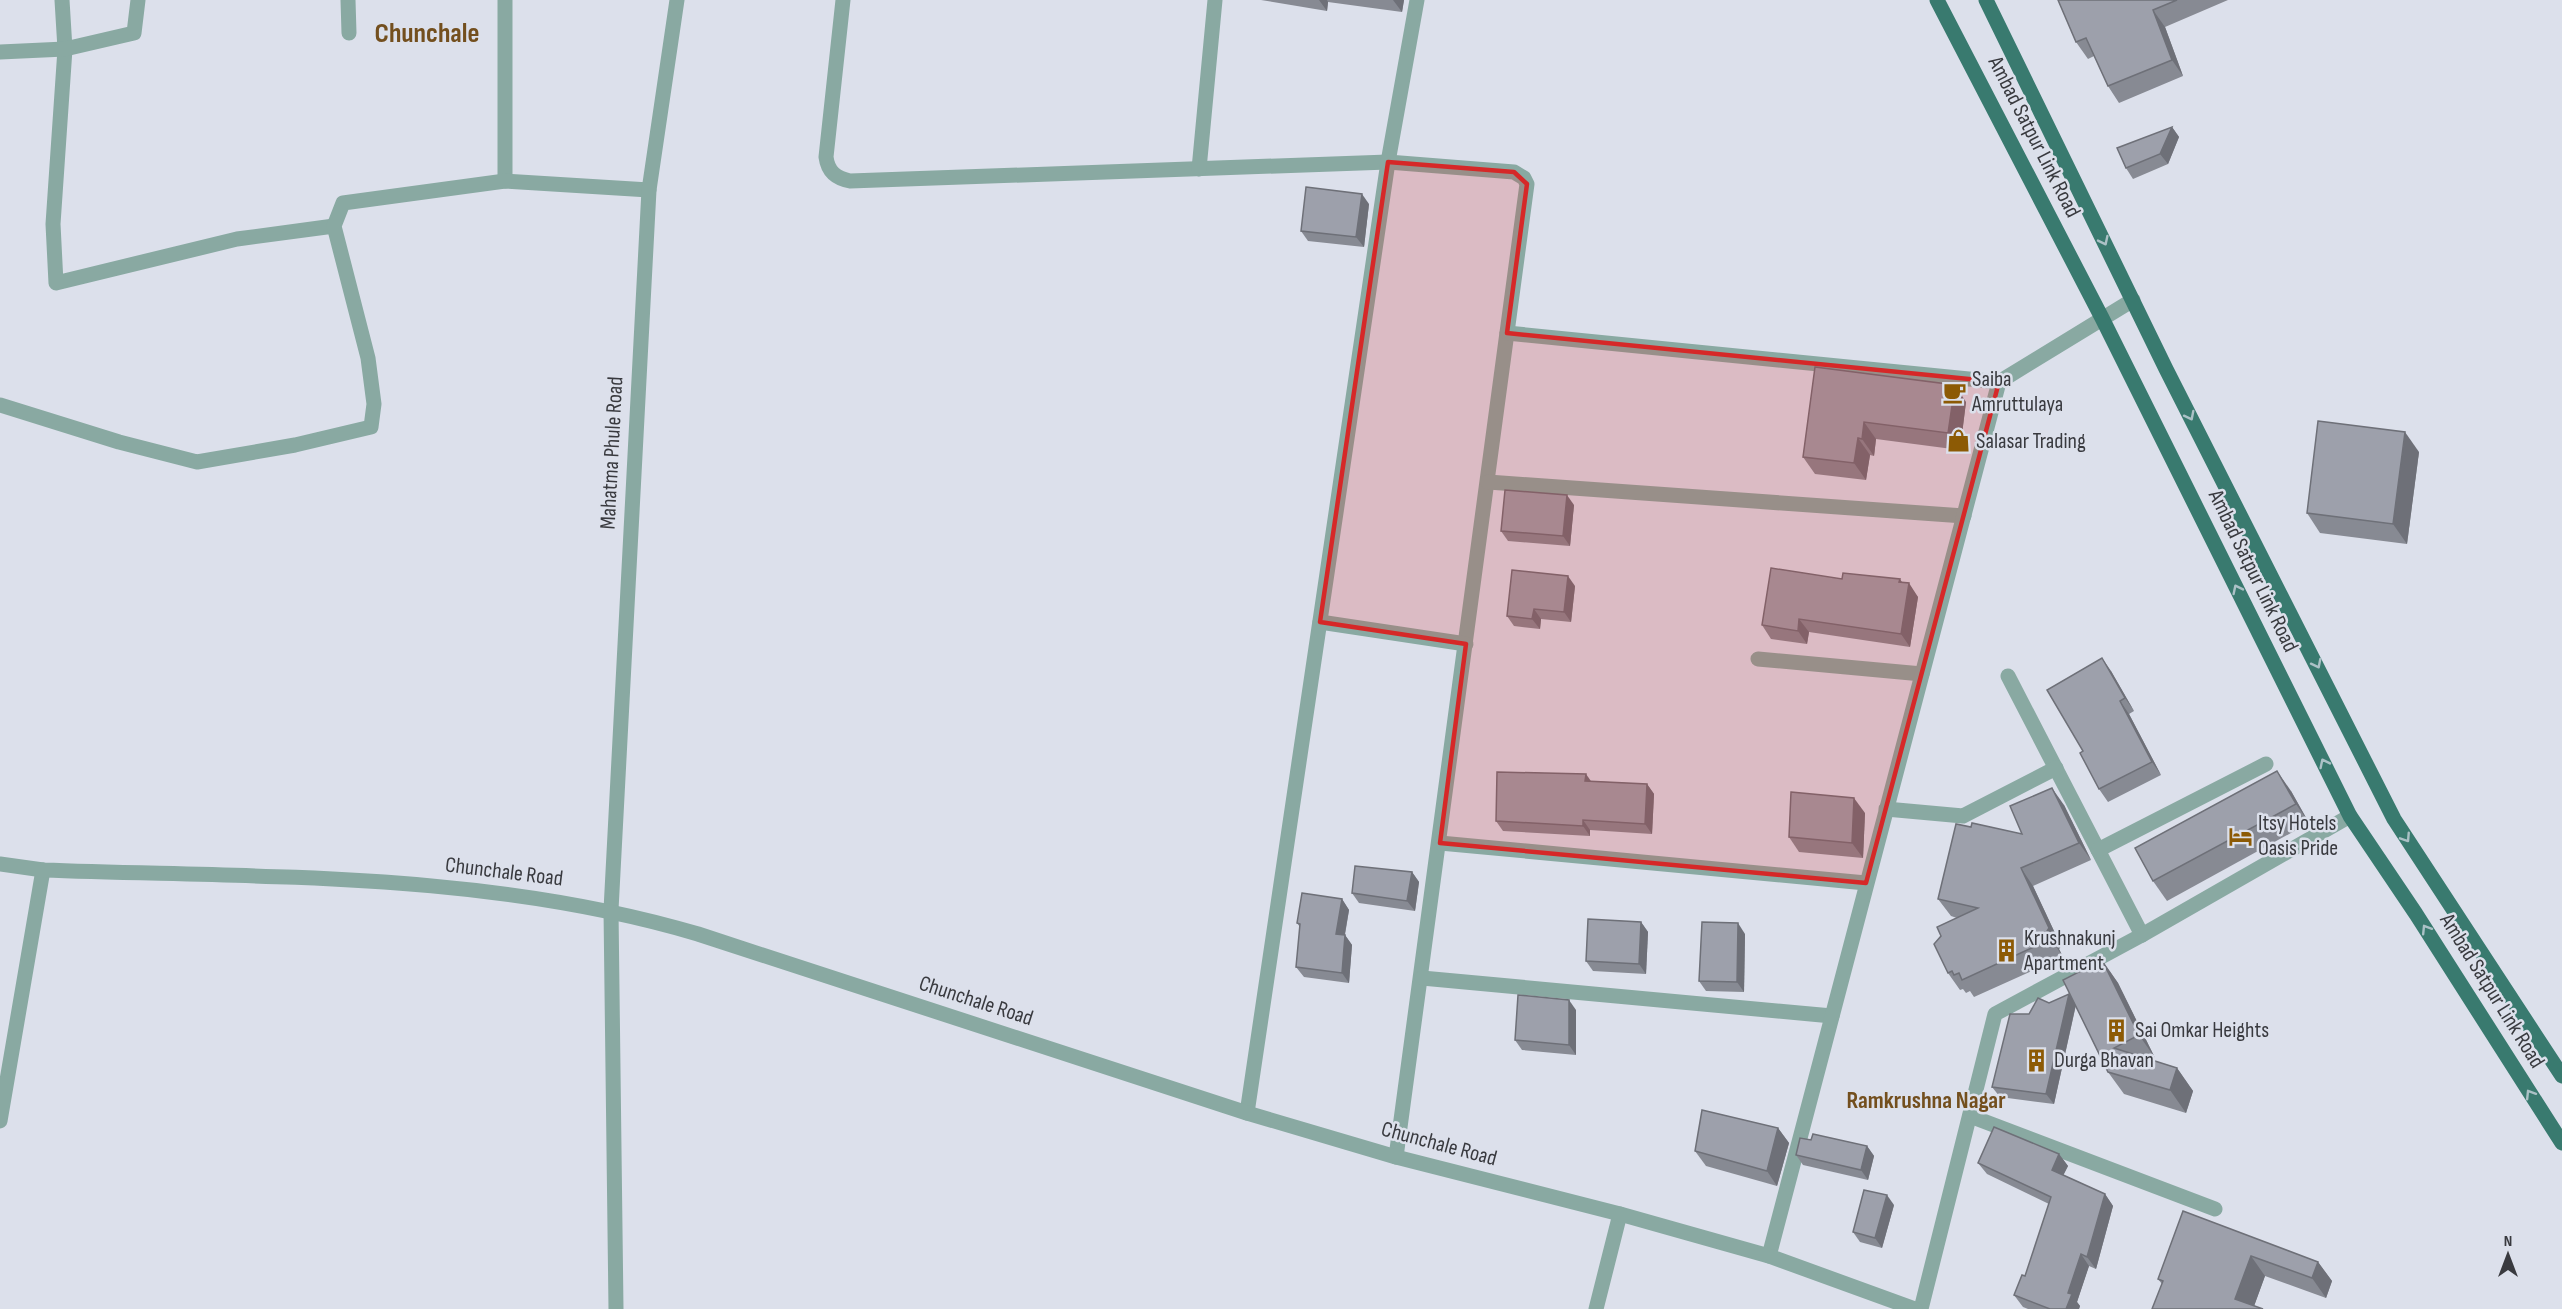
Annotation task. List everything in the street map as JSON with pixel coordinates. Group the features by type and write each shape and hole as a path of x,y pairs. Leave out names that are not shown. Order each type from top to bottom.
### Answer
{"main road":[{"name":"Ambad Satpur Link Road","path":"1937,0 2102,318 2350,816 2416,914 2562,1143"},
{"name":"Ambad Satpur Link Road","path":"1986,0 2133,300 2394,819 2562,1076"}],"street":[{"path":"62,0 66,49 53,224 56,283 237,239 334,226"},
{"path":"0,52 66,49 134,33 138,0"},
{"path":"348,0 349,33"},
{"path":"505,182 506,0"},
{"name":"Mahatma Phule Road","path":"616,1309 611,910 649,190 677,0"},
{"path":"843,0 826,157 827,165 839,179 1388,162 1514,172 1524,178 1527,184 1422,978 1396,1157"},
{"path":"1199,169 1215,0"},
{"path":"1247,1113 1388,162 1417,0"},
{"path":"0,405 119,442 197,462 295,445 371,427 374,404 368,358 334,226 343,203 505,182 649,190"},
{"path":"1507,333 1999,382 2133,300"},
{"path":"1769,1256 1999,382"},
{"path":"1488,482 1964,516"},
{"path":"1320,622 1466,644"},
{"path":"1758,659 1922,674"},
{"path":"2008,676 2142,935"},
{"path":"2098,850 2266,764"},
{"path":"1886,809 1964,816 2056,768"},
{"path":"1921,1309 1995,1014 2142,935 2350,816"},
{"path":"1440,843 1866,883"},
{"name":"Chunchale Road","path":"0,864 43,870 406,883 525,895 611,910 709,938 1247,1113 1396,1157 1620,1214 1769,1256 1915,1309"},
{"path":"0,1121 43,870"},
{"path":"1422,978 1832,1016"},
{"path":"1970,1116 2215,1209"},
{"path":"1596,1309 1620,1214"}],"highlighted area":[{"path":"1388,162 1514,172 1527,184 1507,333 1999,382 1866,883 1440,843 1466,644 1320,622"}],"building":[{"path":"2058,0 2177,0 2153,10 2172,60 2108,86 2086,38 2076,42"},
{"path":"2172,127 2160,154 2126,168 2117,148"},
{"path":"1306,187 1362,194 1356,237 1301,231"},
{"path":"1815,367 1955,385 1948,433 1864,422 1862,439 1858,438 1854,463 1803,457"},
{"path":"2318,421 2405,432 2393,524 2307,513"},
{"path":"1505,490 1567,495 1563,536 1501,531"},
{"path":"1771,568 1842,579 1843,573 1900,579 1899,582 1909,583 1901,634 1799,619 1798,631 1762,625"},
{"path":"1512,570 1568,576 1564,612 1534,609 1532,619 1507,616"},
{"path":"2102,658 2125,698 2120,701 2152,762 2099,789 2080,753 2083,751 2047,690"},
{"path":"2277,771 2296,804 2153,881 2135,848"},
{"path":"1497,772 1586,774 1585,781 1647,784 1645,824 1583,820 1583,826 1496,821"},
{"path":"2052,788 2079,843 2021,868 2049,928 2047,931 2051,939 1962,980 1959,973 1954,975 1952,971 1948,973 1934,944 1941,936 1937,927 1978,908 1938,899 1956,824 1971,827 1972,823 2022,834 2010,806"},
{"path":"1791,792 1854,798 1852,843 1789,837"},
{"path":"1355,866 1412,872 1407,901 1352,893"},
{"path":"1302,893 1342,899 1336,934 1345,935 1342,973 1296,967 1300,924 1297,923"},
{"path":"1588,919 1641,922 1639,964 1586,961"},
{"path":"1702,922 1738,923 1737,982 1699,981"},
{"path":"2102,960 2139,1035 2114,1048 2177,1068 2170,1090 2108,1072 2063,980"},
{"name":"Durga Bhavan","path":"2069,994 2046,1094 1992,1087 2010,1014 2029,1014 2038,998 2049,1003"},
{"path":"1518,995 1569,1000 1569,1045 1515,1040"},
{"path":"1702,1110 1778,1128 1767,1171 1695,1151"},
{"path":"1994,1127 2059,1154 2052,1170 2105,1194 2087,1257 2081,1254 2068,1293 2072,1294 2066,1309 2050,1309 2014,1295 2022,1275 2025,1276 2051,1197 1978,1163"},
{"path":"1813,1134 1867,1146 1861,1170 1796,1155 1800,1138 1811,1140"},
{"path":"1864,1190 1887,1195 1875,1238 1853,1232"},
{"path":"2183,1211 2318,1262 2312,1278 2251,1256 2235,1299 2263,1309 2152,1309 2163,1281 2158,1279"}],"place":[{"name":"Saiba Amruttulaya","path":"1954,392"},
{"name":"Salasar Trading","path":"1958,441"},
{"name":"Itsy Hotels Oasis Pride","path":"2240,836"},
{"name":"Krushnakunj Apartment","path":"2006,951"},
{"name":"Sai Omkar Heights","path":"2117,1030"},
{"name":"Durga Bhavan","path":"2036,1060"}],"district":[{"name":"Chunchale","path":"427,33"},
{"name":"Ramkrushna Nagar","path":"1926,1100"}]}
